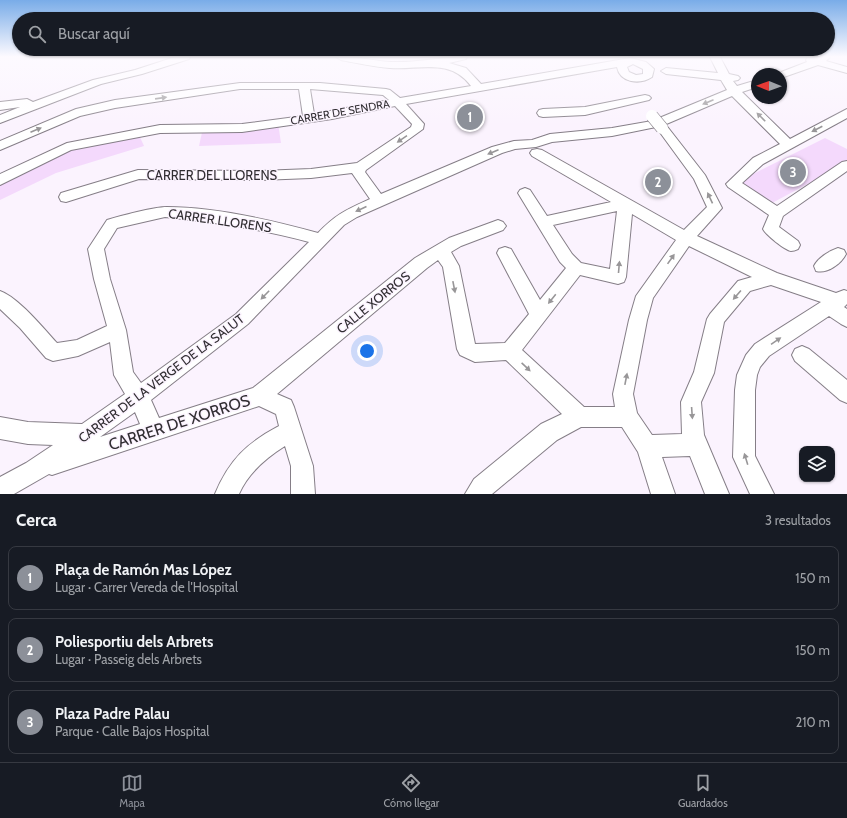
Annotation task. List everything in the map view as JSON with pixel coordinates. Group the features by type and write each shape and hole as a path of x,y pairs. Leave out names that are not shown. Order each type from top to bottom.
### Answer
{"street":[{"path":"0,119 105,80"},
{"path":"472,80 478,88"},
{"path":"398,102 524,80"},
{"path":"649,80 645,98 646,105 656,123 700,178 715,208 686,238 645,296 638,320 623,394 627,417 647,446 663,494"},
{"path":"727,80 734,91 788,144"},
{"name":"CARRER DE LA VERGE DE LA SALUT","path":"34,471 139,397 242,319 320,239 346,217 497,150 514,145 540,148 587,134 656,123 751,85"},
{"name":"CARRER DE SENDRA","path":"0,146 76,113 115,104 240,86 320,86 386,92 398,102"},
{"path":"304,86 309,118"},
{"path":"0,106 56,97"},
{"path":"543,113 585,111 620,102 645,98"},
{"name":"CARRER DE SENDRA","path":"0,180 67,147 153,130 242,128 398,102"},
{"name":"CARRER DEL LLORENS","path":"66,197 145,174 159,176 265,176 315,174 361,167 418,129 418,124 398,102"},
{"path":"777,213 733,184 758,161 847,113"},
{"path":"540,148 564,170 686,238 771,278 838,301 847,319"},
{"path":"792,245 771,229 777,213 847,165"},
{"path":"361,167 358,172 360,177 379,202"},
{"path":"524,193 566,258 576,268 618,277 625,204"},
{"path":"544,222 625,204"},
{"name":"CARRER LLORENS","path":"153,430 139,397 124,376 116,330 102,279 96,249 112,224 165,212 224,219 286,230 320,239"},
{"name":"CALLE XORROS","path":"259,396 421,263 455,242 498,226"},
{"path":"440,251 450,266 467,349 475,353 510,351 580,417"},
{"path":"505,253 539,315"},
{"path":"822,266 838,254"},
{"path":"510,351 576,268"},
{"path":"717,494 693,435 691,402 704,373 716,319 744,286 771,278"},
{"path":"0,298 26,322 53,352 65,352 75,349 116,330"},
{"path":"762,494 744,457 745,390 747,375 754,361 762,350 838,301"},
{"path":"802,355 847,393"},
{"name":"CARRER DE XORROS","path":"34,471 153,430 259,396 284,407 302,466 303,494"},
{"path":"477,494 482,486 549,432 580,417 627,417"},
{"path":"0,428 28,433 85,435"},
{"path":"227,494 233,479 250,457 291,431"},
{"path":"647,446 696,445"},
{"path":"0,489 34,471"}],"shaded area":[{"path":"278,123 281,143 199,146 203,128"},
{"path":"138,133 144,146 56,173 0,200 0,180 67,147"},
{"path":"825,138 847,149 847,163 772,203 739,181"}],"place":[{"name":"Plaça de Ramón Mas López","path":"470,117"},
{"name":"Plaza Padre Palau","path":"793,172"},
{"name":"Poliesportiu dels Arbrets","path":"658,182"}]}
